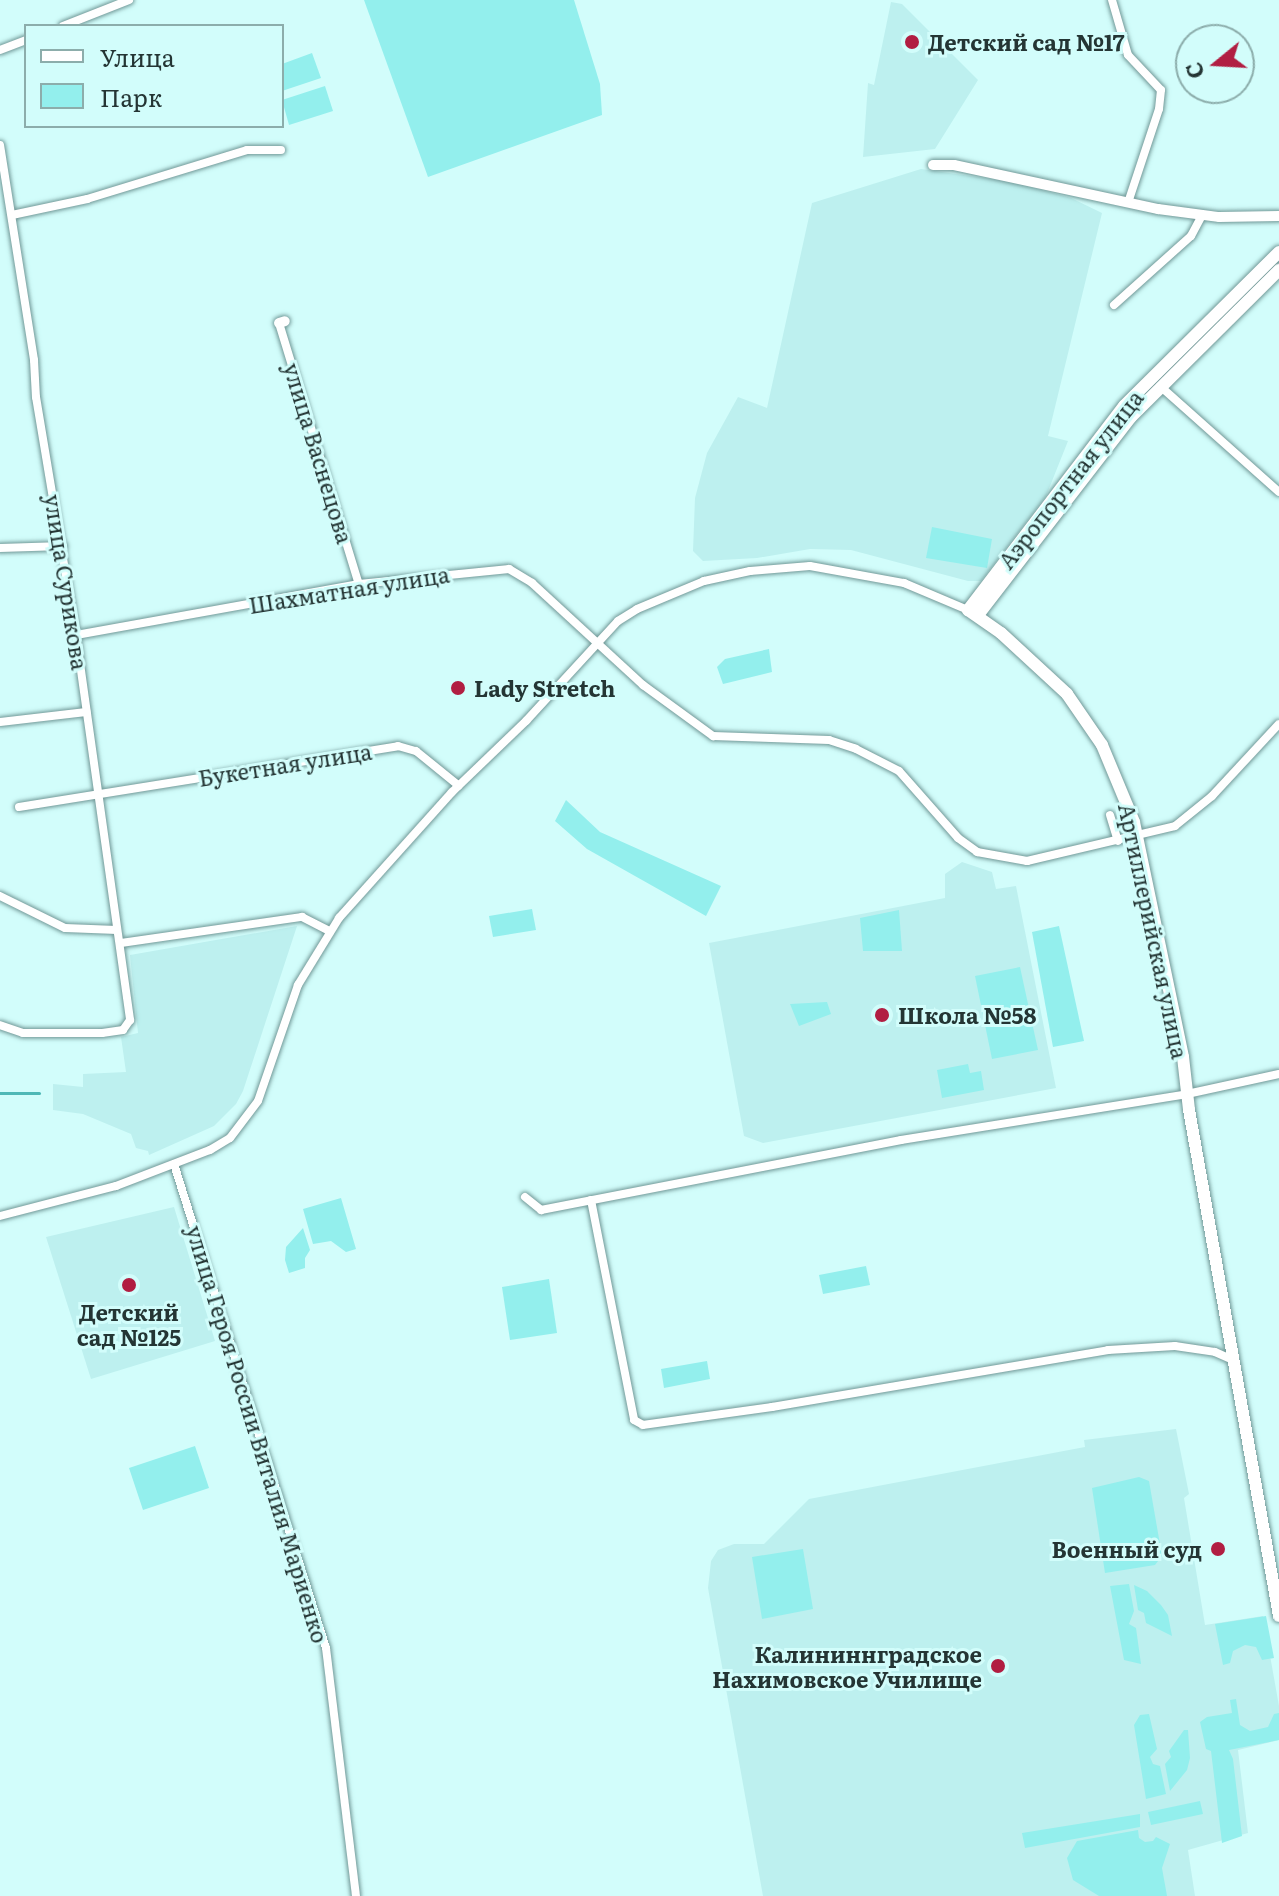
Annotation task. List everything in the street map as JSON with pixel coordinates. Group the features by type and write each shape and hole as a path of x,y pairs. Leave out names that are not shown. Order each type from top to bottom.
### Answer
{"main road":[{"name":"Аэропортная улица","path":"973,612 1124,406 1279,252"},
{"name":"Аэропортная улица","path":"973,612 1106,447 1160,386 1279,270"},
{"name":"Артиллерийская улица","path":"973,612 1044,671 1084,717 1117,774 1138,837 1183,1057 1279,1616"}],"street":[{"path":"68,24 129,0"},
{"path":"1112,0 1128,55 1161,90 1159,109 1128,203"},
{"path":"0,50 24,41"},
{"name":"улица Сурикова","path":"0,145 34,360 36,397 63,546 130,1020 123,1030 102,1033 23,1033 0,1025"},
{"path":"12,215 87,199 247,150 281,150"},
{"path":"933,165 954,165 1128,203 1202,215 1279,216"},
{"path":"1114,305 1191,236 1202,215"},
{"name":"улица Васнецова","path":"282,322 359,584"},
{"path":"1160,386 1279,492"},
{"path":"0,548 63,546"},
{"name":"Артиллерийская улица","path":"0,1216 116,1186 174,1164 210,1150 246,1121 258,1101 298,985 330,931 364,888 618,621 656,599 704,581 772,568 810,566 864,573 904,583 973,612"},
{"name":"Шахматная улица","path":"76,635 359,584 509,569 532,583 595,645 691,724 713,736 829,740 875,758 899,771 958,838 977,852 1027,861 1175,826 1192,814 1279,724"},
{"path":"0,722 86,712"},
{"name":"Букетная улица","path":"19,807 398,746 416,751 459,786"},
{"path":"1110,815 1118,841"},
{"path":"0,896 65,928 117,930"},
{"path":"121,943 302,917 330,931"},
{"path":"525,1197 541,1210 737,1170 1187,1094 1279,1074"},
{"name":"улица Героя России Виталия Мариенко","path":"174,1164 326,1648 356,1896"},
{"path":"591,1200 634,1420 643,1425 772,1407 1108,1350 1175,1346 1215,1352 1233,1360"}],"shaded area":[{"name":"Детский сад №17","path":"891,2 902,4 978,80 935,149 863,157 868,83 874,85"},
{"path":"921,169 1012,182 1071,198 1102,213 1048,436 1068,441 1046,496 981,581 968,581 851,550 810,549 757,558 703,561 693,551 695,498 707,453 738,397 767,408 812,203"},
{"name":"Школа №58","path":"962,862 992,872 996,889 1016,886 1056,1088 763,1143 744,1136 709,943 945,898 945,874"},
{"path":"297,926 243,1091 236,1104 214,1126 149,1155 148,1151 136,1148 131,1134 83,1114 53,1110 53,1084 83,1087 83,1074 126,1072 121,1037 138,1033 130,955"},
{"name":"Детский сад №125","path":"174,1207 215,1341 91,1379 46,1237"},
{"name":"Калининнградское Нахимовское Училище","path":"1176,1429 1189,1494 1184,1498 1205,1625 1263,1616 1279,1706 1279,1740 1238,1750 1248,1833 1188,1850 1195,1896 763,1896 708,1588 711,1561 718,1550 734,1544 764,1544 809,1499 1085,1447 1084,1440"}],"green space":[{"path":"364,0 574,0 600,84 602,115 428,177"},
{"path":"312,53 321,78 284,90 284,63"},
{"path":"325,86 333,111 289,125 284,99"},
{"path":"932,527 992,539 987,568 926,558"},
{"path":"769,649 772,672 723,684 717,667 725,659"},
{"path":"566,800 600,832 721,886 706,916 587,849 555,821"},
{"path":"532,909 536,930 493,937 489,916"},
{"path":"899,910 902,951 863,951 860,918"},
{"path":"1059,926 1084,1041 1053,1047 1032,932"},
{"path":"1020,967 1038,1050 992,1059 975,976"},
{"path":"827,1002 831,1014 799,1026 790,1004"},
{"path":"968,1064 970,1073 981,1071 984,1090 942,1098 937,1070"},
{"path":"341,1198 356,1249 346,1252 331,1241 313,1244 303,1209"},
{"path":"303,1228 310,1250 305,1258 305,1268 289,1273 285,1260 286,1247"},
{"path":"866,1266 870,1285 823,1294 819,1275"},
{"path":"549,1279 557,1333 510,1340 502,1287"},
{"path":"707,1361 710,1379 664,1388 661,1369"},
{"path":"195,1446 209,1488 143,1510 129,1468"},
{"path":"1139,1477 1149,1481 1162,1556 1155,1565 1105,1573 1092,1488"},
{"path":"803,1549 813,1609 762,1619 752,1557"},
{"path":"1129,1584 1134,1611 1129,1624 1136,1628 1141,1664 1124,1660 1110,1586"},
{"path":"1134,1585 1147,1591 1161,1605 1168,1615 1172,1636 1146,1623 1144,1613 1138,1610"},
{"path":"1266,1616 1274,1658 1262,1660 1256,1647 1245,1645 1233,1651 1230,1663 1223,1665 1215,1624"},
{"path":"1236,1699 1240,1725 1250,1731 1268,1727 1274,1714 1279,1713 1279,1740 1229,1750 1233,1759 1242,1836 1222,1843 1211,1751 1206,1749 1200,1722 1207,1717 1232,1713 1230,1700"},
{"path":"1149,1714 1157,1749 1150,1757 1153,1764 1160,1766 1166,1794 1146,1799 1134,1725 1140,1715"},
{"path":"1184,1730 1188,1730 1190,1758 1187,1770 1170,1791 1165,1764 1171,1757 1169,1751"},
{"path":"1200,1801 1203,1814 1151,1825 1148,1812"},
{"path":"1140,1814 1140,1827 1025,1848 1022,1833"},
{"path":"1138,1830 1139,1838 1145,1842 1153,1841 1156,1837 1170,1844 1162,1868 1167,1896 1099,1896 1073,1880 1067,1858 1077,1841"}],"waterway":[{"path":"0,1093 39,1093"}],"place":[{"name":"Детский сад №17","path":"912,42"},
{"name":"Lady Stretch","path":"458,688"},
{"name":"Школа №58","path":"882,1015"},
{"name":"Детский сад №125","path":"129,1285"},
{"name":"Военный суд","path":"1218,1549"},
{"name":"Калининнградское Нахимовское Училище","path":"998,1666"}]}
